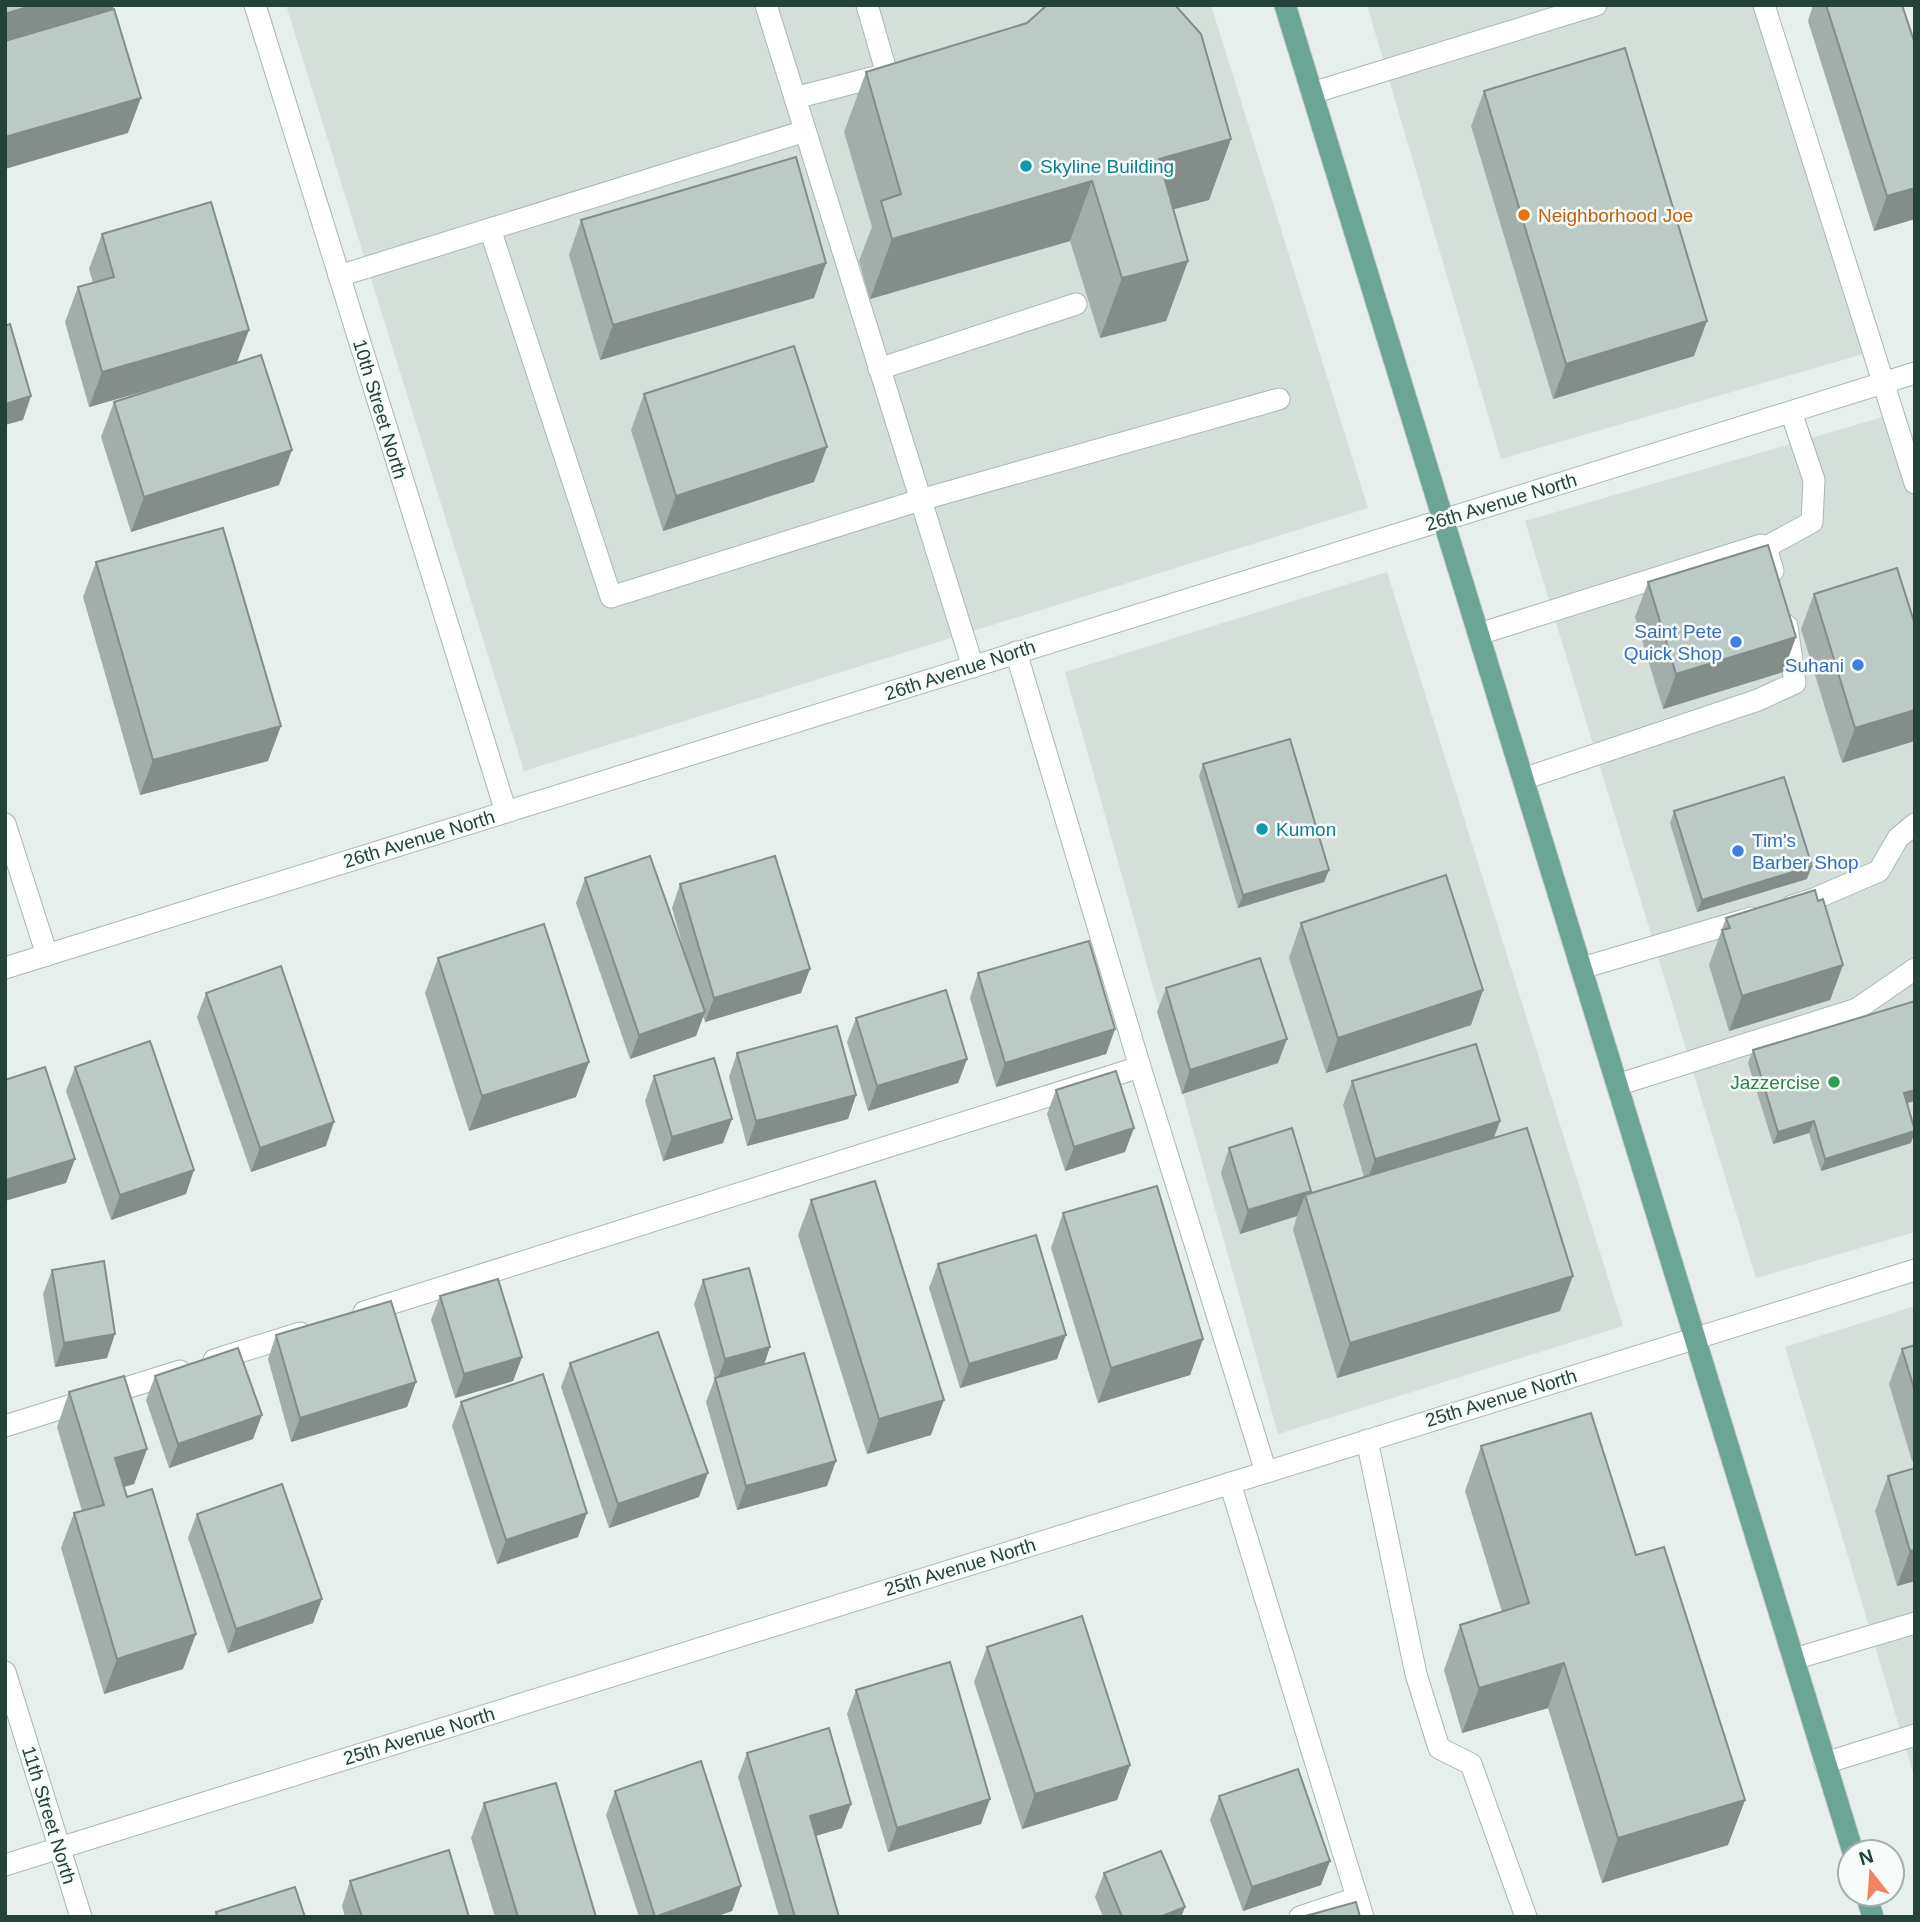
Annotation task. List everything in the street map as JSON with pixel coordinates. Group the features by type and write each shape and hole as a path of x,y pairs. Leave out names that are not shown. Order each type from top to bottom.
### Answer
{"main road":[{"path":"1285,5 1849,1838"}],"street":[{"name":"10th Street North","path":"255,5 506,812"},
{"path":"766,5 973,667"},
{"path":"867,5 887,74"},
{"path":"1312,93 1596,5"},
{"path":"1764,5 1915,483"},
{"path":"795,98 912,67"},
{"path":"339,276 805,131"},
{"path":"490,229 611,597 920,500 1279,399"},
{"path":"879,369 1076,304"},
{"name":"26th Avenue North","path":"5,968 1915,373"},
{"path":"1479,635 1760,545 1766,547 1812,522 1814,480 1791,412"},
{"path":"1766,547 1777,585"},
{"path":"1523,779 1758,700 1795,683 1785,610"},
{"path":"1016,652 1140,1067 1266,1472"},
{"path":"5,824 47,954"},
{"path":"1582,968 1814,899 1878,871 1898,838 1915,824"},
{"path":"1617,1085 1857,1009 1915,969"},
{"path":"348,1317 1140,1067"},
{"name":"25th Avenue North","path":"5,1864 1915,1269"},
{"path":"5,1426 322,1326"},
{"path":"1367,1440 1416,1674 1439,1748 1471,1764 1526,1917"},
{"path":"1230,1483 1360,1908 1300,1917"},
{"path":"1794,1659 1915,1623"},
{"name":"11th Street North","path":"5,1672 81,1917"},
{"path":"1825,1763 1915,1735"}],"shaded area":[{"path":"286,5 1211,5 1368,508 524,771"},
{"path":"1367,5 1775,5 1877,350 1501,459"},
{"path":"1897,413 1915,474 1915,1232 1756,1278 1525,521"},
{"path":"1387,572 1623,1326 1278,1434 1065,672"},
{"path":"1915,1306 1915,1779 1785,1347"}],"building":[{"path":"5,5 34,5 5,14"},
{"name":"Skyline Building","path":"1047,5 1175,5 1201,34 1231,139 1159,159 1188,261 1122,278 1092,181 892,239 881,201 901,194 866,72 1027,23"},
{"path":"1826,5 1902,5 1915,44 1915,188 1887,196"},
{"path":"114,9 141,98 5,137 5,41"},
{"path":"1625,48 1707,321 1566,364 1484,91"},
{"path":"796,157 826,263 613,325 581,220"},
{"path":"211,202 249,330 102,372 78,287 114,277 102,234"},
{"path":"10,324 31,396 5,404 5,326"},
{"path":"794,346 827,447 676,496 644,394"},
{"path":"261,355 292,450 144,497 114,402"},
{"path":"223,528 281,726 153,760 96,562"},
{"path":"1768,545 1796,637 1676,674 1648,582"},
{"path":"1897,568 1915,625 1915,710 1855,728 1814,594"},
{"name":"Kumon","path":"1290,739 1329,870 1243,895 1203,764"},
{"name":"Tim's Barber Shop","path":"1784,777 1812,866 1702,900 1674,811"},
{"path":"650,856 705,1012 639,1035 585,878"},
{"path":"775,856 810,969 714,998 680,884"},
{"path":"1446,875 1483,990 1338,1038 1301,923"},
{"path":"1815,890 1818,901 1823,899 1843,965 1742,996 1722,930 1730,928 1726,918"},
{"path":"544,924 589,1062 482,1096 438,958"},
{"path":"1089,941 1115,1029 1005,1063 978,973"},
{"path":"1260,958 1287,1039 1190,1070 1166,988"},
{"path":"281,966 334,1122 260,1148 206,993"},
{"path":"946,990 967,1059 877,1086 856,1018"},
{"name":"Jazzercise","path":"1915,1001 1915,1090 1904,1093 1915,1131 1825,1159 1814,1121 1778,1132 1753,1050"},
{"path":"837,1026 856,1095 756,1121 737,1053"},
{"path":"150,1041 194,1170 120,1195 75,1067"},
{"path":"1476,1044 1500,1121 1375,1159 1352,1081"},
{"path":"714,1058 732,1119 672,1137 654,1076"},
{"path":"45,1067 75,1159 5,1180 5,1080"},
{"path":"1116,1071 1134,1128 1074,1147 1056,1090"},
{"path":"1292,1128 1311,1191 1248,1210 1229,1148"},
{"path":"1527,1128 1573,1276 1350,1343 1305,1195"},
{"path":"875,1181 944,1400 879,1419 811,1200"},
{"path":"1157,1186 1203,1339 1111,1368 1063,1213"},
{"path":"1036,1235 1066,1335 969,1364 938,1264"},
{"path":"104,1261 115,1334 64,1343 52,1270"},
{"path":"749,1268 770,1347 725,1359 703,1280"},
{"path":"498,1279 522,1357 464,1374 440,1296"},
{"path":"391,1301 416,1382 300,1418 276,1335"},
{"path":"658,1332 708,1473 618,1504 570,1363"},
{"path":"1915,1345 1915,1392 1902,1349"},
{"path":"238,1348 262,1415 178,1444 155,1376"},
{"path":"804,1353 836,1461 746,1486 715,1378"},
{"path":"543,1374 587,1513 506,1540 461,1402"},
{"path":"124,1376 147,1449 115,1458 127,1497 152,1489 196,1634 117,1659 74,1513 104,1505 69,1392"},
{"path":"1591,1413 1636,1555 1664,1547 1745,1800 1618,1838 1564,1663 1479,1688 1460,1625 1529,1603 1481,1446"},
{"path":"1915,1468 1915,1550 1910,1551 1888,1476"},
{"path":"282,1484 322,1599 236,1629 197,1514"},
{"path":"1082,1616 1130,1765 1035,1794 987,1647"},
{"path":"950,1662 990,1799 897,1828 856,1690"},
{"path":"829,1728 851,1804 810,1816 839,1917 795,1917 747,1753"},
{"path":"701,1761 741,1886 655,1917 615,1791"},
{"path":"1298,1769 1330,1861 1252,1887 1219,1796"},
{"path":"556,1783 596,1917 518,1917 484,1803"},
{"path":"449,1850 469,1917 362,1917 350,1881"},
{"path":"1161,1851 1185,1907 1160,1917 1122,1917 1104,1873"},
{"path":"295,1887 305,1917 217,1917 216,1912"},
{"path":"1356,1902 1360,1917 1302,1917"}],"place":[{"name":"Skyline Building","path":"1026,166"},
{"name":"Neighborhood Joe","path":"1524,215"},
{"name":"Saint Pete Quick Shop","path":"1736,642"},
{"name":"Suhani","path":"1858,665"},
{"name":"Kumon","path":"1262,829"},
{"name":"Tim's Barber Shop","path":"1738,851"},
{"name":"Jazzercise","path":"1834,1082"}]}
